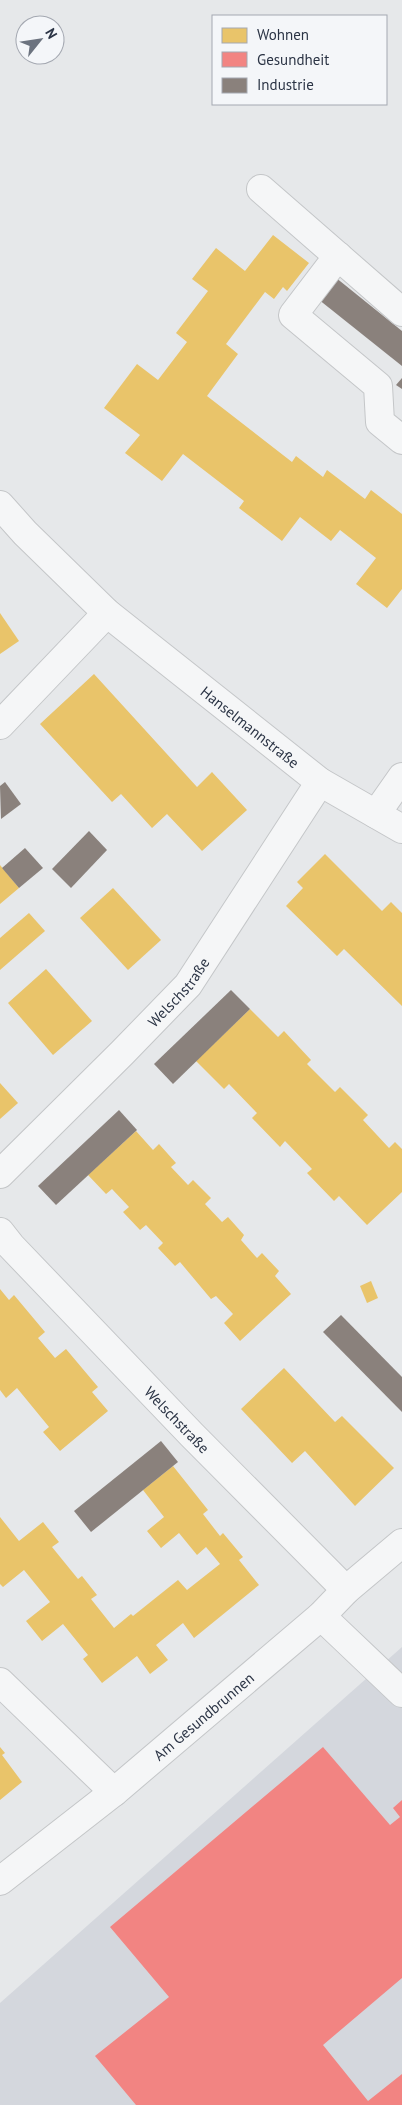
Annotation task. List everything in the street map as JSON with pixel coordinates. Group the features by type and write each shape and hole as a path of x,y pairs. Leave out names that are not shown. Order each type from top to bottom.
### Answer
{"street":[{"path":"261,189 402,312"},
{"path":"338,256 292,315 378,386 380,422 402,440"},
{"name":"Hanselmannstraße","path":"0,505 25,533 107,613 320,782 402,829"},
{"path":"0,726 107,613"},
{"path":"376,814 402,777"},
{"name":"Welschstraße","path":"0,1174 122,1054 188,984 320,782"},
{"name":"Welschstraße","path":"4,1244 346,1590"},
{"name":"Am Gesundbrunnen","path":"0,1881 114,1792 321,1616 346,1590 402,1543"},
{"path":"321,1616 402,1693"},
{"path":"0,1682 114,1792"}],"shaded area":[{"path":"402,1647 402,2105 0,2105 0,2003"}],"building: Wohnen":[{"path":"273,235 309,263 287,291 283,287 274,299 265,292 226,344 238,354 207,396 292,462 296,456 323,477 327,470 365,499 371,490 402,514 402,589 387,608 356,584 376,558 340,530 331,541 300,517 282,541 239,508 244,501 183,454 162,481 125,453 140,435 104,408 137,364 158,380 187,342 176,333 208,291 192,279 216,248 245,271"},
{"path":"0,613 19,641 0,654"},
{"path":"94,674 197,787 212,772 247,810 202,851 167,814 152,828 121,794 112,802 40,724"},
{"path":"325,854 382,911 391,902 402,913 402,1006 344,949 337,956 286,906 303,888 297,882"},
{"path":"0,865 19,888 0,904"},
{"path":"113,888 161,940 128,970 80,918"},
{"path":"29,913 45,931 0,970 0,938"},
{"path":"46,969 92,1021 53,1055 8,1003"},
{"path":"250,1009 278,1037 284,1031 311,1060 307,1064 335,1092 340,1087 368,1115 363,1120 389,1148 395,1142 402,1149 402,1192 367,1225 339,1196 334,1201 307,1173 312,1169 285,1141 280,1147 252,1118 257,1113 229,1084 224,1089 196,1061"},
{"path":"0,1083 18,1103 0,1119"},
{"path":"136,1131 153,1150 159,1144 176,1163 171,1167 188,1185 193,1180 211,1198 205,1204 222,1222 228,1217 244,1235 241,1240 257,1258 262,1253 279,1271 275,1276 291,1294 240,1341 224,1323 233,1314 216,1296 211,1299 180,1262 175,1266 158,1248 163,1243 146,1225 140,1230 123,1212 129,1207 112,1189 106,1194 88,1175"},
{"path":"371,1281 378,1298 367,1303 360,1286"},
{"path":"0,1289 9,1300 14,1295 45,1332 38,1338 55,1358 66,1349 98,1387 92,1392 108,1411 60,1451 43,1432 49,1427 17,1388 6,1398 0,1390"},
{"path":"284,1368 335,1422 342,1416 394,1468 355,1506 305,1451 292,1463 241,1409"},
{"path":"173,1466 208,1510 203,1514 220,1536 223,1533 243,1557 239,1560 259,1585 194,1638 183,1623 156,1645 168,1660 150,1674 137,1656 102,1683 83,1659 88,1655 63,1624 42,1641 26,1621 50,1602 24,1570 3,1587 0,1584 0,1517 19,1541 43,1522 59,1542 52,1547 78,1579 82,1576 97,1595 91,1599 114,1628 131,1614 133,1616 178,1580 187,1590 220,1564 206,1547 197,1555 179,1533 161,1548 147,1531 164,1517 143,1490"},
{"path":"0,1747 5,1753 2,1755 22,1782 0,1800"}],"building: Gesundheit":[{"path":"323,1747 390,1825 400,1817 393,1808 402,1800 402,1978 323,2045 368,2101 402,2074 402,2105 136,2105 95,2056 169,1997 110,1927"}],"building: Industrie":[{"path":"335,277 402,331 402,366 318,299"},
{"path":"402,378 402,389 396,385"},
{"path":"5,782 21,804 1,819 0,786"},
{"path":"89,831 107,850 71,888 52,869"},
{"path":"25,848 43,868 19,888 2,868"},
{"path":"231,990 250,1009 173,1084 154,1064"},
{"path":"119,1110 137,1130 56,1205 38,1186"},
{"path":"341,1315 402,1377 402,1412 323,1332"},
{"path":"161,1441 178,1462 91,1532 74,1511"}]}
